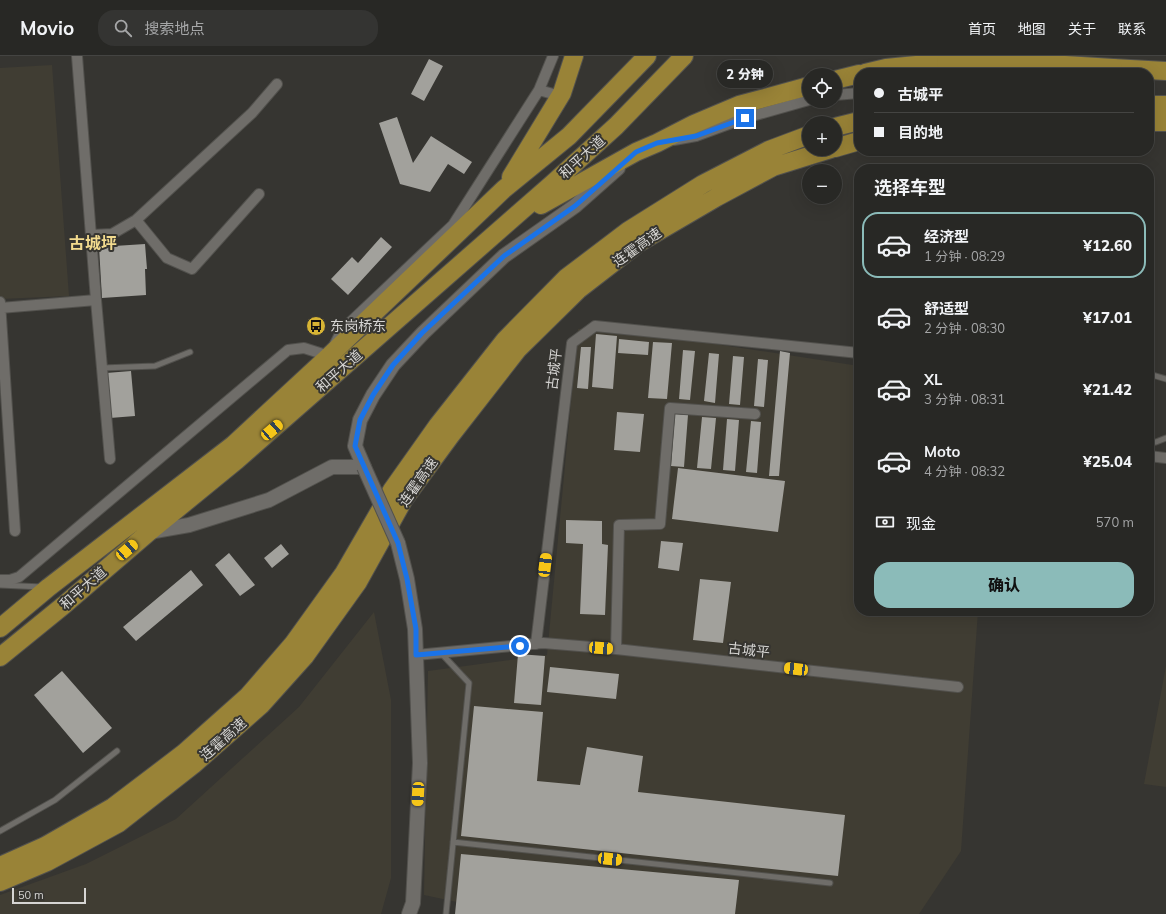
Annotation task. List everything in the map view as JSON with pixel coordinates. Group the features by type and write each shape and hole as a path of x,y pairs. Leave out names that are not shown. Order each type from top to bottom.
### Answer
{"highway":[{"path":"504,189 560,96 574,56"},
{"name":"和平大道","path":"0,628 49,587 233,445 329,356 504,189 569,136 647,56"},
{"name":"和平大道","path":"0,657 237,460 503,228 616,126 684,56"},
{"path":"886,68 911,56"},
{"path":"886,68 946,62 1001,60 1121,68"},
{"path":"1154,70 1166,71"},
{"path":"842,78 854,75"},
{"path":"503,228 568,189 636,152 694,124 739,105 802,88"},
{"path":"1154,105 1166,105"},
{"path":"1154,122 1166,122"},
{"path":"842,126 854,123"},
{"name":"连霍高速","path":"0,866 45,846 112,807 184,753 248,696 293,644 344,573 392,490 438,425 505,340 566,278 628,231 702,184 769,150 802,138"},
{"path":"842,146 854,142"},
{"name":"连霍高速","path":"0,882 47,862 119,823 193,765 261,705 305,656 358,582 404,499 451,435 518,349 578,290 640,242 717,197 773,168 810,156"}],"main road":[{"path":"409,914 413,903 420,763 416,629 407,579 398,543 355,446 360,420 373,395 393,365 422,333 504,256 575,206 636,152"},
{"path":"149,532 189,525 269,500 332,467 364,467"}],"street":[{"path":"77,56 110,459"},
{"path":"0,580 10,580 20,577 288,350 304,348 329,356 342,330 453,225 539,90 553,56"},
{"path":"1107,68 1110,56"},
{"path":"91,235 112,234 136,220 252,113 277,84"},
{"path":"539,90 560,96"},
{"path":"842,94 854,93"},
{"path":"657,143 696,136 745,118 802,102"},
{"path":"136,220 167,258 192,269 259,194"},
{"path":"0,308 96,300"},
{"path":"0,302 15,531"},
{"name":"古城平","path":"536,644 572,343 595,326 854,352"},
{"path":"616,649 619,525 660,524 670,408 756,414"},
{"path":"1154,457 1166,458"},
{"name":"古城平","path":"416,655 543,643 616,649 958,687"}],"lane":[{"path":"102,368 155,366 190,352"},
{"path":"1154,376 1166,380"},
{"path":"1154,442 1166,438"},
{"path":"0,585 49,587"},
{"path":"441,653 469,683 446,914"},
{"path":"0,831 55,800 118,751"},
{"path":"453,842 830,883"}],"shaded area":[{"path":"52,65 69,296 0,299 0,68"},
{"path":"605,327 854,365 854,616 978,616 961,851 919,914 514,914 424,895 428,671 547,655 578,329"},
{"path":"374,612 391,700 391,878 381,914 0,914 0,895 86,864 176,819 299,707"},
{"path":"1166,666 1166,787 1144,784"}],"building":[{"path":"429,59 443,66 424,101 411,94"},
{"path":"397,117 413,163 431,136 472,162 464,174 448,164 430,192 400,184 379,123"},
{"path":"381,237 392,247 348,295 331,279 352,257 358,263"},
{"path":"145,244 147,269 145,269 146,295 102,298 99,247"},
{"path":"596,334 617,336 613,389 592,387"},
{"path":"619,339 649,342 648,355 618,353"},
{"path":"653,342 672,343 667,399 648,398"},
{"path":"581,347 591,347 588,389 577,388"},
{"path":"683,350 695,351 690,400 679,399"},
{"path":"780,351 790,353 779,476 769,476"},
{"path":"709,353 719,354 715,403 704,401"},
{"path":"733,356 744,357 740,405 729,404"},
{"path":"758,359 768,360 764,407 754,406"},
{"path":"131,371 135,416 110,418 106,373"},
{"path":"617,412 644,414 640,452 614,450"},
{"path":"675,414 688,415 684,467 671,466"},
{"path":"702,417 716,418 711,469 697,468"},
{"path":"727,419 739,420 735,471 723,470"},
{"path":"751,421 761,422 757,473 746,472"},
{"path":"678,468 785,481 778,532 672,519"},
{"path":"566,520 602,521 602,544 608,545 605,615 580,614 583,544 566,543"},
{"path":"661,541 683,543 679,571 658,568"},
{"path":"281,544 289,554 272,568 264,558"},
{"path":"229,553 255,585 240,596 215,565"},
{"path":"191,570 203,585 136,641 123,627"},
{"path":"700,579 731,582 723,643 693,640"},
{"path":"518,654 545,656 541,705 514,703"},
{"path":"550,667 619,674 616,699 547,692"},
{"path":"62,671 112,728 83,753 34,695"},
{"path":"474,706 543,712 537,781 580,785 587,747 643,756 638,792 845,815 838,876 461,836"},
{"path":"461,854 739,880 735,914 455,914"}],"place":[{"name":"东岗桥东","path":"316,326"}],"district":[{"name":"古城坪","path":"93,243"}],"route":[{"path":"520,646 416,655 416,629 407,579 398,543 355,446 360,420 373,395 393,365 422,333 504,256 575,206 636,152 657,143 696,136 745,118"}]}
